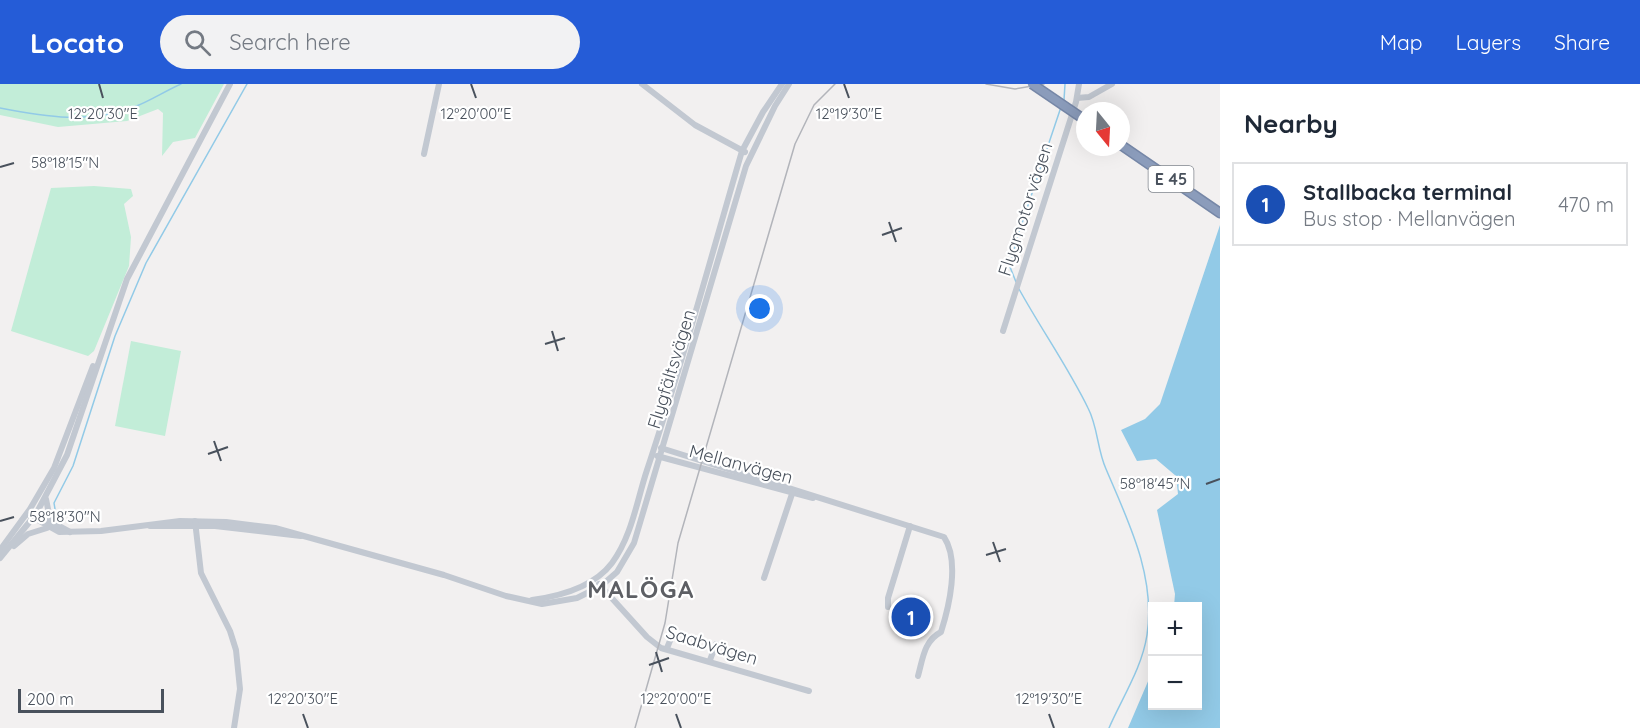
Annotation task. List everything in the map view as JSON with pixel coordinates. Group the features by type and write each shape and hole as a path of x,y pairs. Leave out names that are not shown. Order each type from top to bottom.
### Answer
{"highway":[{"path":"1032,84 1076,114"},
{"name":"E 45","path":"1130,151 1220,213"}],"street":[{"path":"0,558 27,526 62,450 127,279 230,84"},
{"path":"424,154 439,84"},
{"path":"642,84 695,125 751,154"},
{"name":"Flygfältsvägen","path":"528,600 573,591 595,579 605,571 622,547 655,446 742,151 763,112 782,84"},
{"name":"Flygfältsvägen","path":"31,514 47,528 59,532 195,524 307,536 444,575 506,596 542,604 562,602 588,594 617,572 634,543 751,154 789,84"},
{"name":"Flygmotorvägen","path":"1003,331 1014,289 1081,84"},
{"path":"1077,98 1089,97 1112,84"},
{"path":"0,550 47,495 67,456 108,329"},
{"name":"Mellanvägen","path":"655,446 793,491"},
{"name":"Mellanvägen","path":"652,454 822,499 946,539 952,590 941,632 930,639 918,676"},
{"path":"764,578 793,491"},
{"path":"47,495 45,504 49,514 68,531"},
{"path":"31,514 68,531"},
{"path":"195,524 201,573 230,631 236,650 240,689 234,728"},
{"path":"888,607 892,582 910,526"},
{"path":"8,549 28,534 47,528"},
{"name":"Saabvägen","path":"595,579 647,637 661,648 710,660 809,691"},
{"path":"667,648 672,636"},
{"path":"710,660 716,644"}],"green space":[{"path":"0,84 224,84 195,138 173,142 162,156 163,113 158,109 127,121 58,127 0,115"},
{"path":"94,186 131,189 133,196 124,204 131,237 129,266 94,351 88,356 11,331 51,188"},
{"path":"131,341 181,351 165,436 115,426"}],"water":[{"path":"1220,225 1220,728 1128,728 1148,681 1148,710 1202,710 1202,602 1174,602 1175,594 1157,510 1178,494 1176,476 1156,459 1137,461 1121,430 1145,419 1160,404"}],"waterway":[{"path":"0,108 51,116 101,116 134,107 181,84"},
{"path":"55,509 54,503 73,466 115,336 146,263 247,84"},
{"path":"1064,100 1065,84"},
{"path":"1016,282 1010,267 1017,238 1061,107"},
{"path":"1019,289 1072,378 1091,415 1103,461 1131,529 1144,570 1149,613 1147,635 1141,659 1109,728"}],"railway":[{"path":"635,728 665,623 678,543 795,144 814,105 835,84"},
{"path":"986,84 1015,89 1044,84"}],"place":[{"name":"Stallbacka terminal","path":"911,617"}],"district":[{"name":"MALÖGA","path":"641,589"}]}
